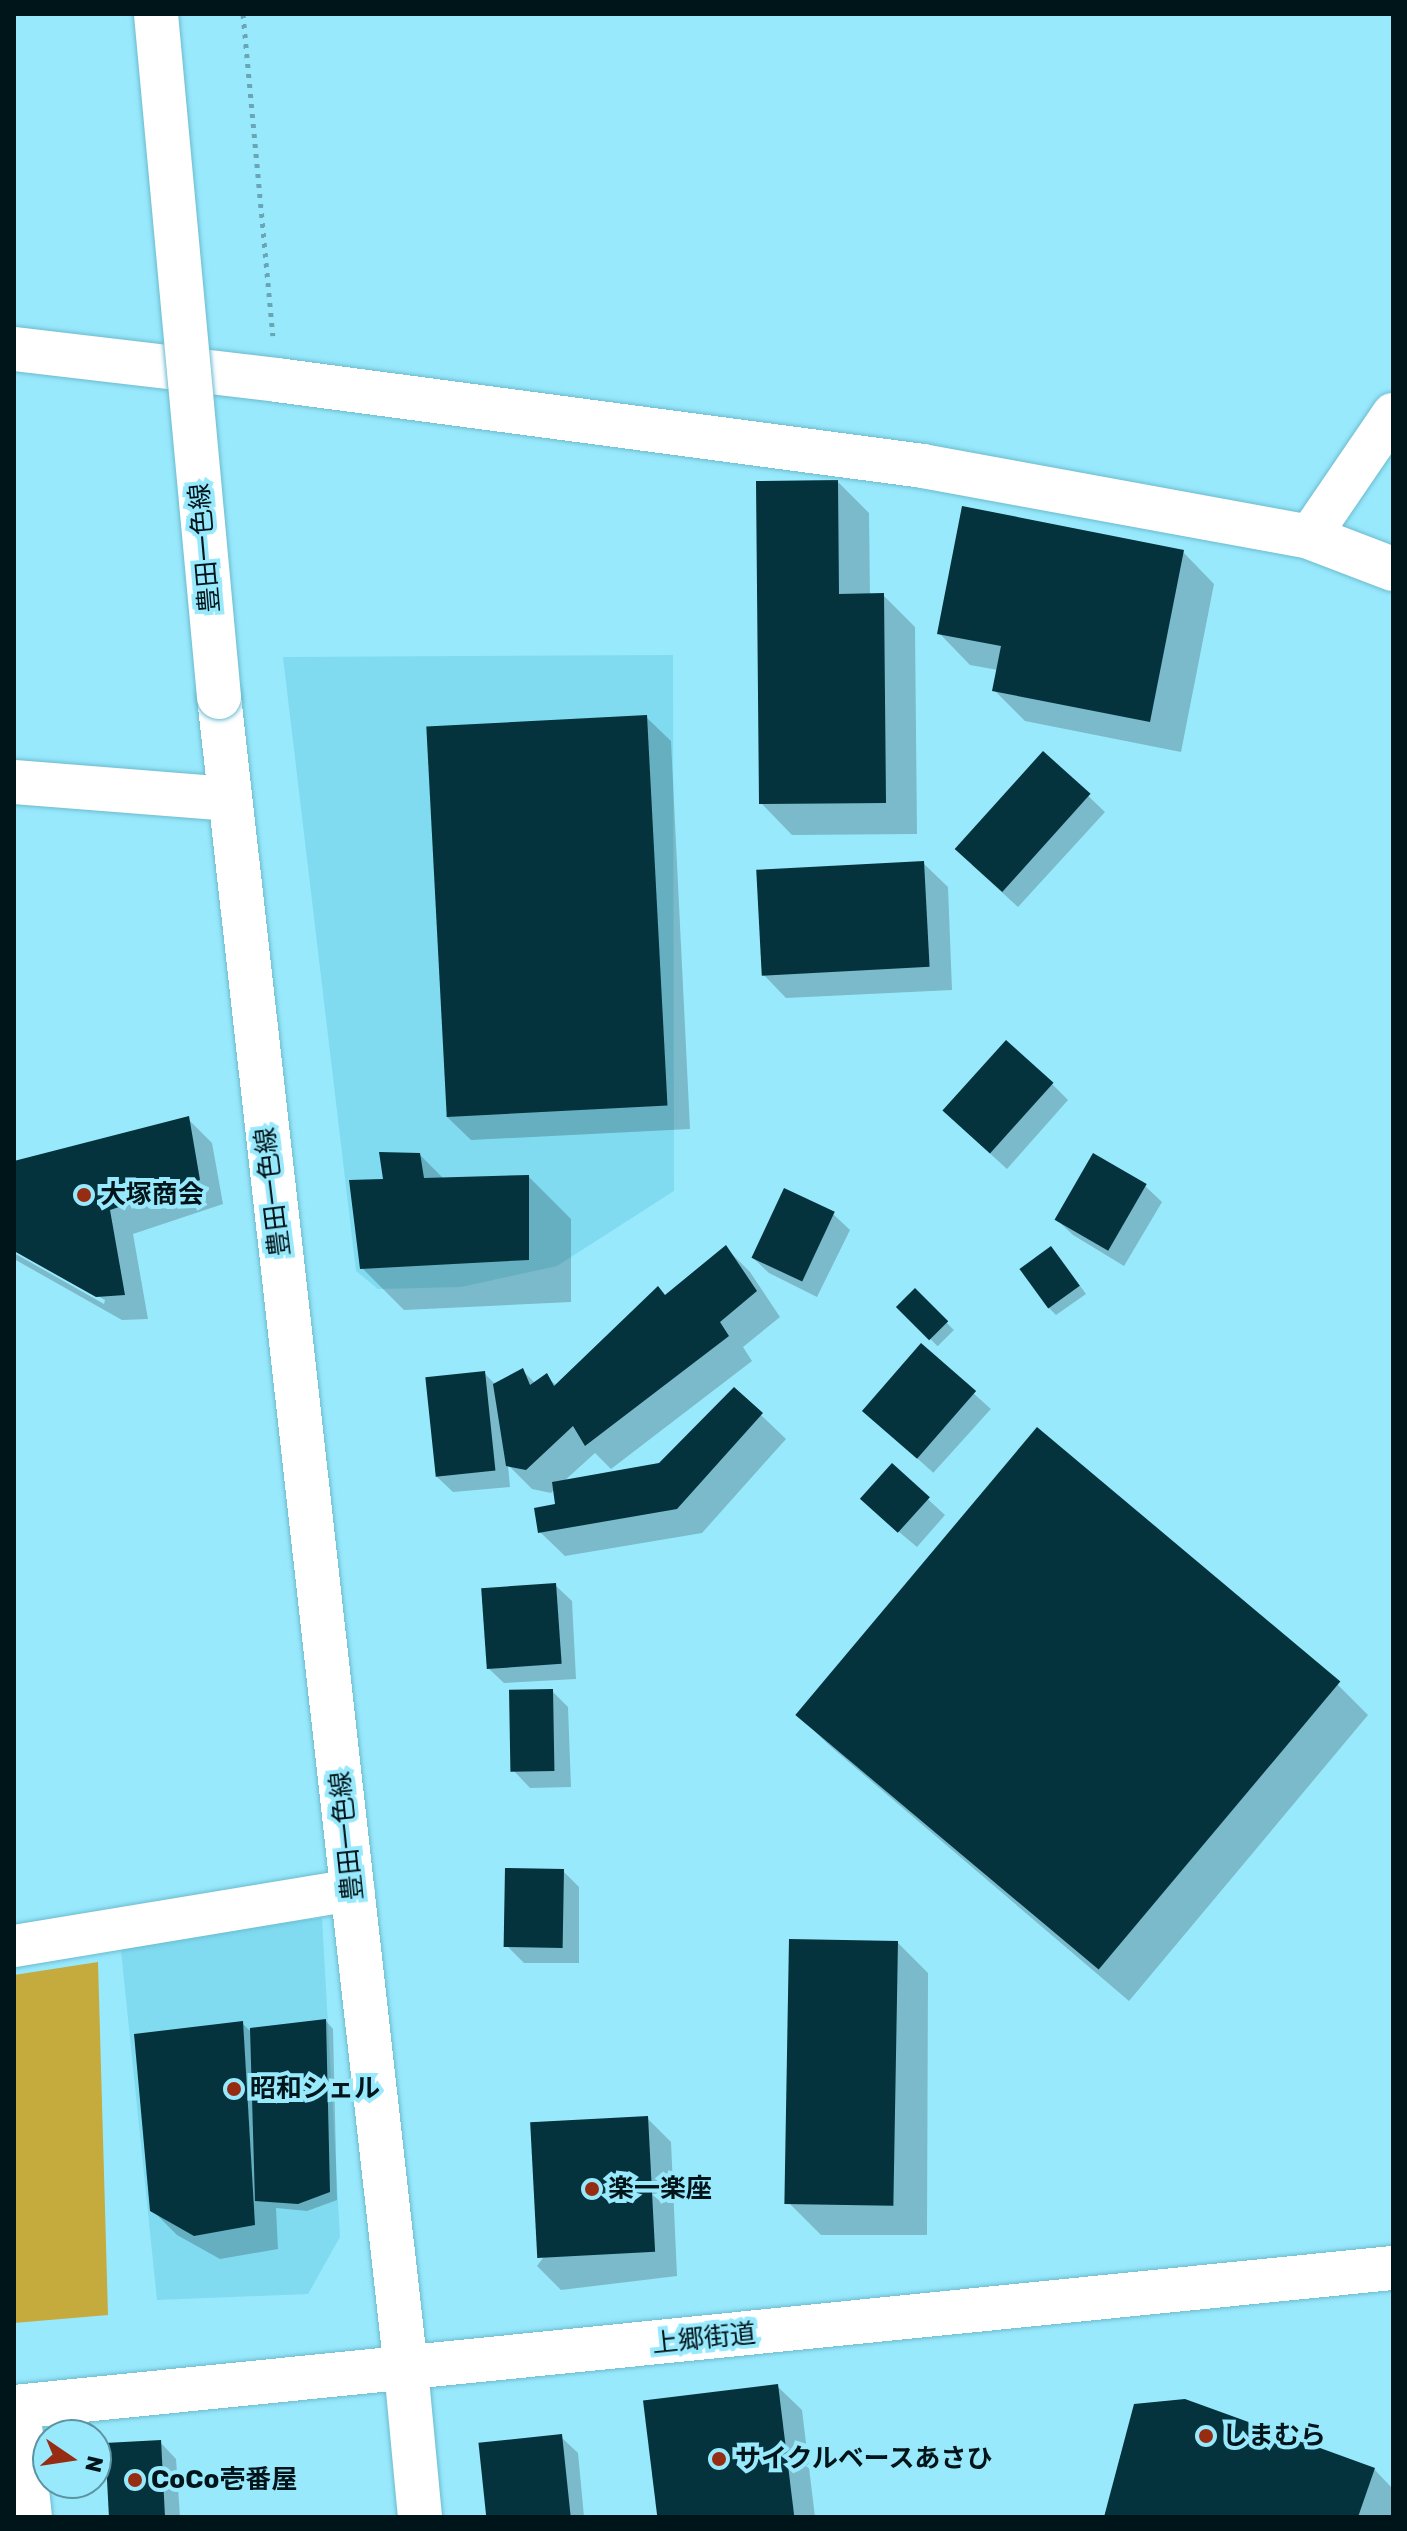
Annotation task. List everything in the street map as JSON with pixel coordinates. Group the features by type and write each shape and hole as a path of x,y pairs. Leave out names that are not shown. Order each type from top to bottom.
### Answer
{"main road":[{"name":"豊田一色線","path":"156,14 228,799 353,1890 420,2517"},
{"path":"14,349 277,380 923,466 1309,537 1393,569"},
{"path":"14,782 228,799"},
{"name":"上郷街道","path":"16,2407 1393,2268"}],"street":[{"path":"1309,537 1393,414"},
{"path":"14,1946 353,1890"},
{"path":"16,2407 31,2517"}],"path":[{"path":"243,14 277,380"}],"shaded area":[{"path":"673,655 674,1191 557,1266 461,1287 378,1289 356,1271 283,657"},
{"name":"昭和シェル","path":"322,1918 340,2237 308,2294 157,2300 120,1941"},
{"path":"98,1962 108,2315 14,2323 14,1975"}],"building":[{"path":"838,480 839,594 884,593 886,803 759,804 756,481"},
{"path":"962,506 1184,550 1150,722 992,691 1001,646 937,634"},
{"path":"647,715 667,1105 447,1117 426,727"},
{"path":"1043,751 1091,794 1002,892 955,849"},
{"path":"924,861 930,967 762,976 756,870"},
{"path":"1006,1040 1054,1083 990,1153 942,1111"},
{"name":"大塚商会","path":"189,1116 200,1180 110,1210 125,1295 96,1297 14,1251 14,1161"},
{"path":"379,1152 420,1153 424,1178 529,1175 529,1260 360,1269 349,1180 383,1179"},
{"path":"1093,1153 1147,1184 1108,1251 1054,1220"},
{"path":"784,1188 835,1212 802,1281 751,1258"},
{"path":"726,1245 757,1291 720,1322 729,1336 585,1446 573,1426 526,1470 506,1466 493,1384 523,1368 530,1385 547,1373 554,1386 658,1286 665,1295"},
{"path":"1051,1246 1080,1286 1048,1309 1019,1269"},
{"path":"915,1288 948,1321 929,1340 896,1307"},
{"path":"921,1343 976,1391 917,1459 862,1411"},
{"path":"485,1371 495,1470 436,1477 425,1377"},
{"path":"734,1387 763,1413 677,1509 538,1533 534,1508 555,1504 552,1482 659,1463"},
{"path":"1037,1427 1340,1682 1099,1970 795,1715"},
{"path":"892,1463 930,1497 898,1533 860,1499"},
{"path":"556,1583 562,1664 487,1669 481,1588"},
{"path":"553,1689 554,1771 510,1772 509,1690"},
{"path":"505,1868 564,1869 563,1948 504,1947"},
{"path":"789,1939 898,1941 893,2206 784,2204"},
{"path":"326,2019 330,2192 298,2204 255,2201 250,2028"},
{"path":"243,2021 255,2225 194,2236 150,2211 134,2034"},
{"name":"楽一楽座","path":"648,2116 655,2252 537,2258 530,2122"},
{"name":"サイクルベースあさひ","path":"778,2384 794,2517 657,2517 643,2401"},
{"name":"しまむら","path":"1185,2399 1375,2468 1358,2517 1104,2517 1134,2404"},
{"path":"562,2434 571,2517 486,2517 478,2443"},
{"name":"CoCo壱番屋","path":"161,2440 165,2517 109,2517 112,2443"}],"place":[{"name":"大塚商会","path":"84,1195"},
{"name":"昭和シェル","path":"234,2089"},
{"name":"楽一楽座","path":"592,2189"},
{"name":"しまむら","path":"1206,2436"},
{"name":"サイクルベースあさひ","path":"719,2459"},
{"name":"CoCo壱番屋","path":"135,2480"}]}
